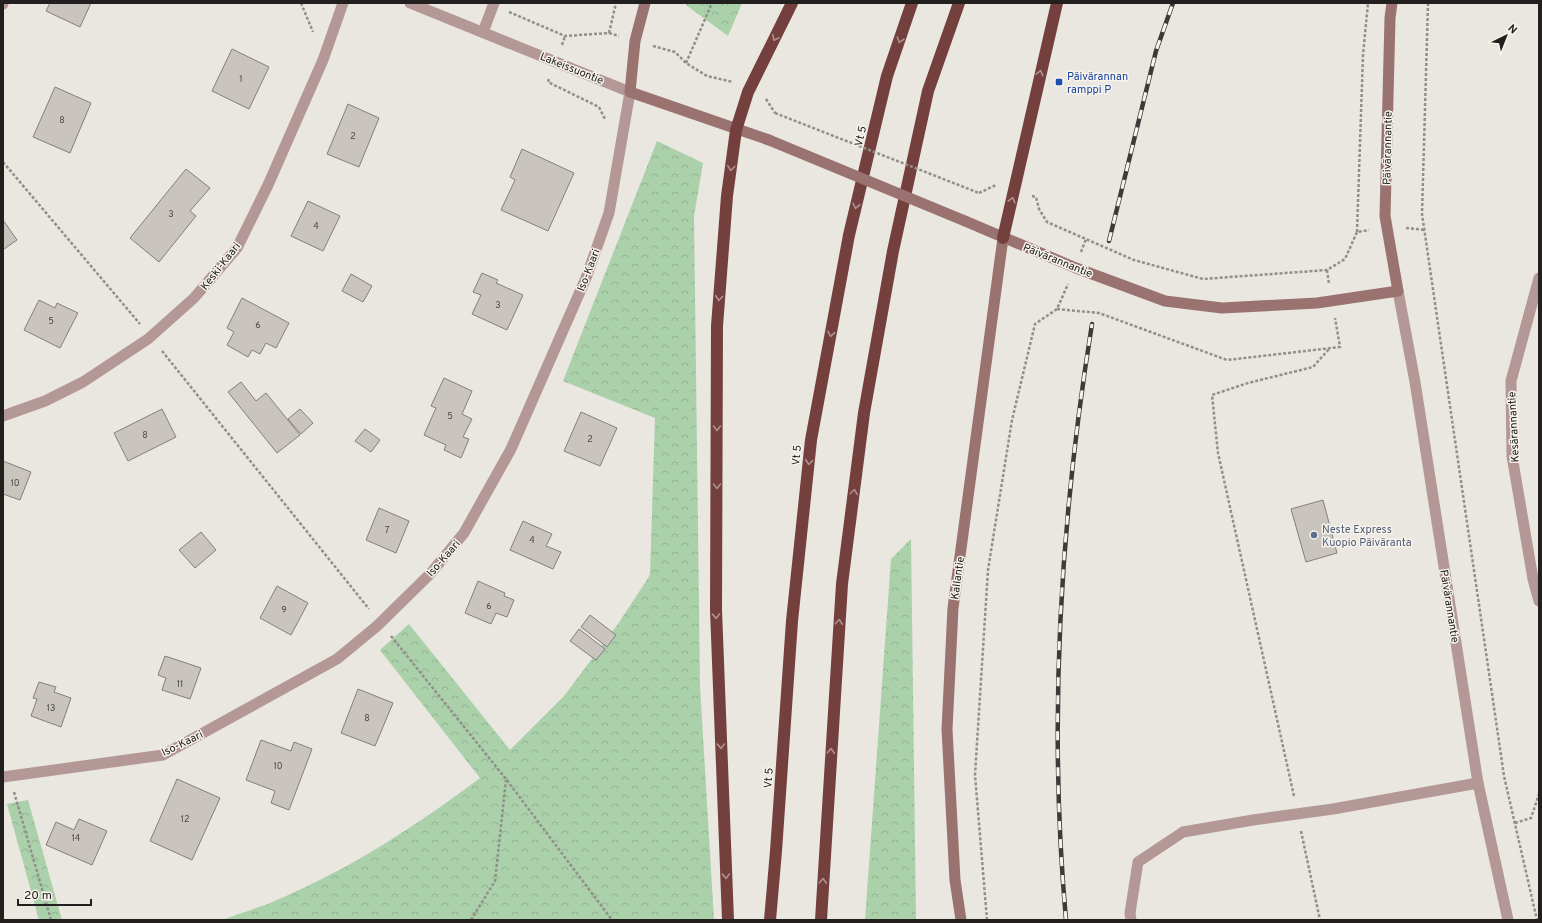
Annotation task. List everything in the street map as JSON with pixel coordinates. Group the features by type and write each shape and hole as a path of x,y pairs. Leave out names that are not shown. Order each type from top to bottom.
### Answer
{"highway":[{"path":"728,920 716,610 717,326 727,196 736,130 748,92 792,3"},
{"name":"Vt 5","path":"770,920 792,621 811,440 849,235 887,76 912,3"},
{"path":"821,920 842,584 864,413 893,251 928,91 959,3"},
{"path":"1003,238 1015,190 1023,143 1057,3"}],"main road":[{"path":"630,92 635,41 644,3"},
{"name":"Päivärannantie","path":"736,130 769,140 1003,238 1165,301 1222,308 1332,301 1398,291 1385,216 1390,18 1392,3"},
{"name":"Lakeissuontie","path":"630,92 736,130"},
{"name":"Kallantie","path":"961,920 955,880 947,729 953,608 1003,238"}],"street":[{"name":"Keski-Kaari","path":"3,416 45,401 82,382 150,337 194,298 237,248 268,186 323,60 343,3"},
{"name":"Lakeissuontie","path":"410,3 630,92"},
{"path":"483,32 494,4"},
{"name":"Iso-Kaari","path":"6,777 163,755 337,659 381,623 430,574 464,533 512,449 586,278 609,213 630,92"},
{"name":"Kesärannantie","path":"1539,278 1511,381 1512,456 1533,579 1539,601"},
{"name":"Päivärannantie","path":"1398,291 1416,390 1478,784 1508,920"},
{"path":"1131,920 1130,913 1138,862 1183,832 1478,784"}],"path":[{"path":"608,33 616,3"},
{"path":"686,63 712,3"},
{"path":"1357,232 1363,54 1368,3"},
{"path":"1428,3 1422,214 1504,776 1537,920"},
{"path":"494,4 565,36 608,33 675,52 686,63 707,76 731,80"},
{"path":"565,36 548,82 599,107 606,118 606,125"},
{"path":"775,114 979,193 996,185 1036,197 1039,209 1047,222 1134,260 1203,279 1327,270 1340,347 1226,360 1099,313 1057,309 1035,324 1012,420 988,570 974,775 987,920"},
{"path":"3,162 150,337 381,623 506,779 612,920"},
{"path":"1320,920 1218,453 1212,395 1248,383 1312,367 1330,348"},
{"path":"6,777 51,920"},
{"path":"471,920 495,881 506,779"},
{"path":"1515,823 1531,818 1539,794"}],"green space":[{"path":"687,3 742,3 728,36 686,5"},
{"path":"657,141 703,163 694,216 700,686 714,920 222,920 263,906 331,875 407,830 480,778 380,650 409,624 510,750 564,696 618,624 650,575 655,418 563,381"},
{"path":"911,539 916,920 865,920 891,559"},
{"path":"28,800 62,920 39,920 7,804"}],"building":[{"path":"50,3 91,3 80,27 46,11"},
{"path":"232,49 269,67 249,109 212,91"},
{"path":"55,87 91,103 70,153 33,137"},
{"path":"348,104 379,118 359,167 327,154"},
{"path":"522,149 574,173 548,231 501,210 515,180 510,177"},
{"path":"186,169 210,188 190,211 196,216 159,262 130,238"},
{"path":"308,201 340,216 323,251 291,236"},
{"path":"3,220 17,240 4,249 3,248"},
{"path":"482,273 498,280 496,283 523,295 507,330 472,314 481,295 473,292"},
{"path":"351,274 372,286 363,302 342,291"},
{"path":"242,298 289,323 276,348 266,343 260,354 252,350 248,357 227,345 234,332 227,328"},
{"path":"39,300 55,308 57,303 78,313 60,348 24,330"},
{"path":"444,378 472,391 462,414 472,419 463,437 469,439 461,458 444,450 446,445 424,435 436,408 431,406"},
{"path":"241,382 256,401 266,393 300,435 277,453 228,392"},
{"path":"162,409 176,437 128,461 114,433"},
{"path":"300,409 313,423 301,434 288,419"},
{"path":"581,412 617,428 600,466 564,451"},
{"path":"365,429 380,440 371,452 355,441"},
{"path":"3,461 31,472 20,500 3,494"},
{"path":"1323,500 1337,553 1306,562 1291,509"},
{"path":"379,508 409,521 396,553 366,540"},
{"path":"523,521 552,534 546,546 561,552 553,569 510,550"},
{"path":"201,532 216,550 195,568 179,550"},
{"path":"478,581 505,593 504,596 514,600 507,617 496,613 491,624 465,613"},
{"path":"277,586 308,603 291,635 260,618"},
{"path":"590,615 616,635 607,647 581,627"},
{"path":"579,629 605,649 596,660 570,641"},
{"path":"165,656 201,668 190,699 162,690 166,678 158,675"},
{"path":"39,682 56,687 54,692 71,698 61,727 31,716 37,699 33,698"},
{"path":"358,689 393,703 375,746 341,733"},
{"path":"261,740 291,751 294,742 312,749 289,810 271,803 275,791 246,780"},
{"path":"177,779 220,798 192,860 150,841"},
{"path":"79,819 107,831 92,865 46,845 56,822 74,830"}],"railway":[{"path":"1109,241 1156,51 1173,3"},
{"path":"1066,920 1058,770 1060,621 1072,473 1092,324"}],"place":[{"name":"Päivärannan ramppi P","path":"1059,82"},
{"name":"Neste Express Kuopio Päiväranta","path":"1314,535"}]}
